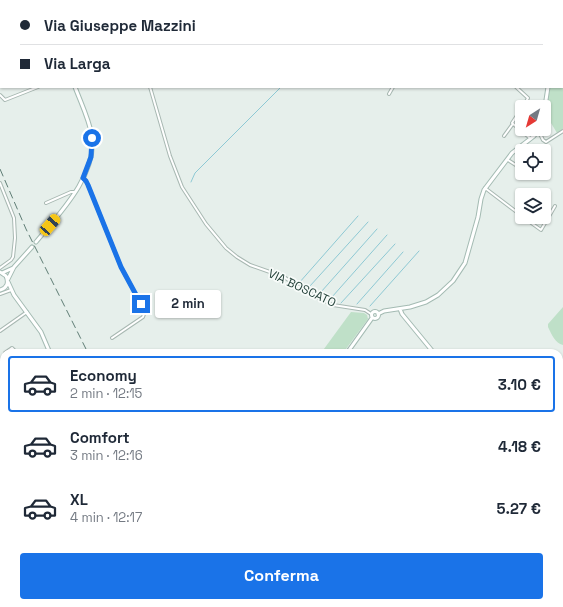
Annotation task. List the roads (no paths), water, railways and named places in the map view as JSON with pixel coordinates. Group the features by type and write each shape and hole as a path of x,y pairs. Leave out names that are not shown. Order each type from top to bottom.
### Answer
{"street":[{"path":"0,95 5,100 35,88"},
{"path":"36,242 65,207 75,192 83,178 91,157 92,138 88,120 75,88"},
{"name":"VIA BOSCATO","path":"150,88 170,156 182,187 206,224 226,248 250,266 280,275 333,305 365,310 372,314"},
{"path":"389,94 392,88"},
{"path":"517,88 528,98 527,100"},
{"path":"546,100 548,88"},
{"path":"504,136 515,118"},
{"path":"512,124 530,138"},
{"path":"541,136 546,142 563,131"},
{"path":"372,318 377,318 378,314 384,311 415,306 432,299 446,289 459,273 466,259 485,188 515,149 532,136"},
{"path":"507,159 515,164"},
{"path":"83,178 86,181 121,267 141,304 144,314 143,317 112,338"},
{"path":"0,183 13,214 15,225 13,257 1,272"},
{"path":"485,188 515,212"},
{"path":"46,203 71,192 75,192"},
{"path":"551,213 555,206"},
{"path":"532,224 541,230 544,224"},
{"path":"11,291 2,290 14,267 32,246"},
{"path":"0,268 5,266"},
{"path":"5,266 5,269 8,270"},
{"path":"1,272 14,267"},
{"path":"1,272 8,280 11,291 41,332 48,349"},
{"path":"0,294 11,291"},
{"path":"400,309 402,314 431,349"},
{"path":"0,331 27,312"},
{"path":"350,349 372,318 372,314 375,312 378,314"}],"waterway":[{"path":"191,182 195,173 280,88"},
{"path":"299,283 358,216"},
{"path":"310,286 368,222"},
{"path":"321,292 377,229"},
{"path":"332,297 387,235"},
{"path":"341,303 395,244"},
{"path":"370,306 419,251"},
{"path":"357,304 403,252"}],"railway":[{"path":"0,169 26,229 86,349"}]}
